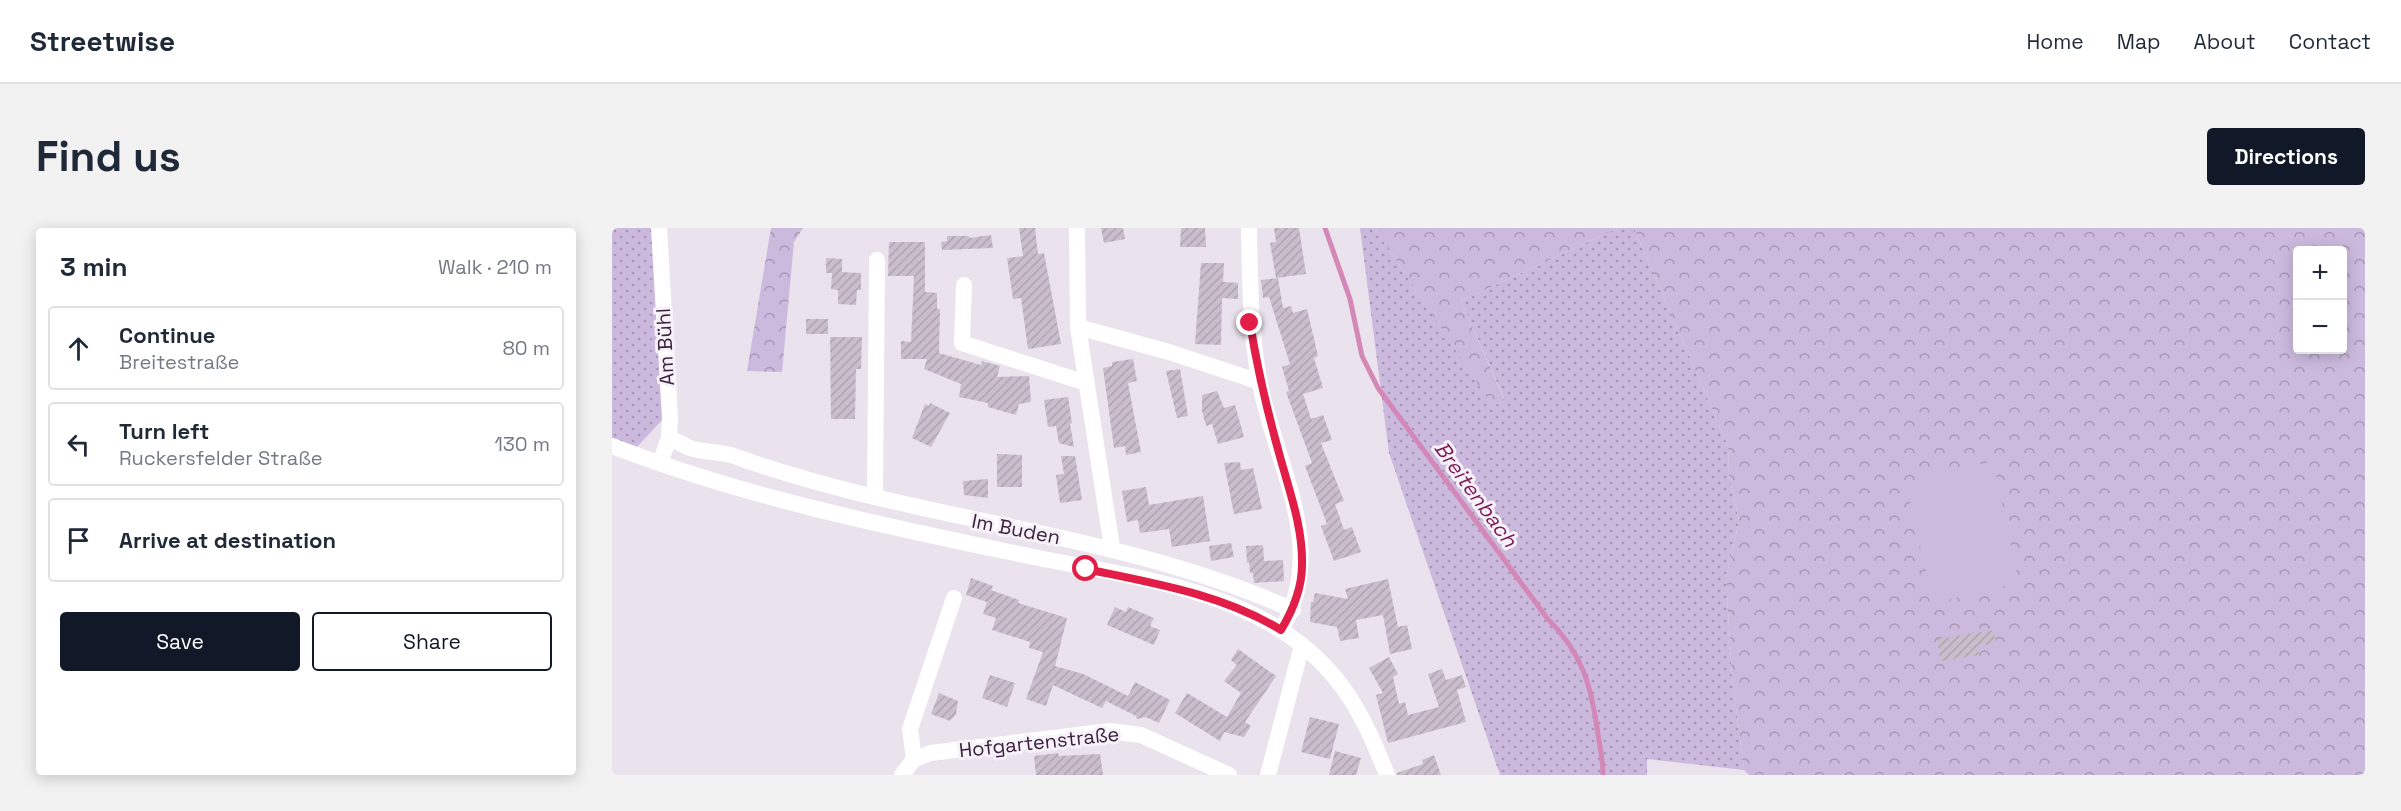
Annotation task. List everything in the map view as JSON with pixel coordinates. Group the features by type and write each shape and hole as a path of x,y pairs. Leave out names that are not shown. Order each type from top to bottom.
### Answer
{"street":[{"name":"Am Bühl","path":"659,228 669,438 660,464"},
{"path":"1077,228 1078,327 1112,548"},
{"path":"1249,228 1250,323 1260,382 1297,517 1302,546 1301,577 1293,610 1281,630"},
{"path":"875,497 877,260"},
{"path":"964,285 962,343 1086,383"},
{"path":"1078,327 1169,352 1260,382"},
{"name":"Im Buden","path":"669,438 691,448 730,454 847,492 1112,548 1249,591 1293,610"},
{"path":"612,446 660,464 771,499 1172,587 1243,609 1281,630 1302,645 1344,686 1372,734 1387,775"},
{"path":"902,775 914,759 910,729 954,598"},
{"path":"1268,775 1302,645"},
{"name":"Hofgartenstraße","path":"914,759 932,753 1110,731 1140,735 1229,775"}],"green space":[{"path":"612,228 652,228 666,416 635,449 612,439"},
{"path":"771,228 803,228 794,242 782,372 747,371"},
{"path":"1360,228 1375,228 1493,406 1504,398 1461,301 1618,228 1634,228 1728,446 1729,475 1739,521 1726,578 1732,677 1744,770 1647,759 1647,775 1500,775 1389,453"},
{"path":"1375,228 1618,228 1461,301 1504,399 1493,407"},
{"path":"1634,228 2365,228 2365,775 1749,775 1744,770 1732,677 1726,578 1739,521 1729,475 1728,446"},
{"path":"1993,461 2019,583 1934,603 1905,483"}],"building":[{"path":"1019,228 1035,228 1038,254 1044,253 1061,344 1028,349 1021,298 1013,299 1007,258 1023,256"},
{"path":"1101,228 1123,228 1125,239 1104,243"},
{"path":"1181,228 1205,228 1206,247 1180,247"},
{"path":"1274,228 1299,228 1306,274 1276,278 1270,243 1276,242"},
{"path":"991,235 993,248 942,250 941,242 947,241 947,236 969,236 969,238"},
{"path":"889,242 925,242 925,292 937,293 937,309 940,309 939,353 981,365 982,361 1000,366 997,377 1029,376 1031,402 1019,404 1016,415 988,407 988,403 959,397 961,384 924,369 927,359 901,359 901,341 911,342 914,276 888,276"},
{"path":"826,258 842,259 842,272 861,273 861,290 857,290 856,305 838,304 838,290 831,289 832,273 826,273"},
{"path":"1201,263 1224,263 1223,282 1238,283 1238,299 1222,298 1221,345 1195,344"},
{"path":"1278,278 1283,308 1291,306 1293,313 1307,309 1318,356 1314,358 1323,388 1303,394 1311,419 1323,415 1332,440 1321,443 1344,501 1335,504 1344,530 1352,527 1361,552 1334,561 1321,526 1327,524 1305,466 1312,463 1286,392 1289,391 1282,367 1290,364 1269,297 1263,298 1261,280"},
{"path":"806,319 828,319 828,334 806,334"},
{"path":"830,337 862,337 861,369 856,369 855,419 831,419"},
{"path":"1133,359 1137,381 1128,383 1141,452 1126,455 1125,446 1114,448 1103,368 1112,366 1112,362"},
{"path":"1180,369 1188,416 1177,418 1166,371"},
{"path":"1217,391 1224,408 1235,405 1244,437 1218,444 1212,424 1206,426 1202,411 1202,395"},
{"path":"1068,397 1074,447 1059,443 1056,426 1048,427 1044,400"},
{"path":"930,403 950,413 931,447 912,438 925,404 929,406"},
{"path":"997,454 1022,455 1022,487 997,487"},
{"path":"1061,456 1075,456 1082,500 1060,503 1056,475 1064,474"},
{"path":"1240,462 1241,470 1253,468 1262,509 1234,514 1224,463"},
{"path":"988,479 988,498 964,495 963,481"},
{"path":"1146,487 1149,505 1203,496 1210,541 1172,547 1169,529 1140,533 1138,520 1127,522 1122,491"},
{"path":"1231,543 1234,557 1211,561 1209,546"},
{"path":"1263,545 1264,561 1283,560 1284,581 1254,583 1253,573 1250,573 1249,562 1247,563 1246,546"},
{"path":"971,578 993,586 991,590 1019,600 1018,603 1067,618 1055,666 1083,674 1128,696 1135,682 1170,700 1159,723 1146,717 1137,719 1136,716 1106,701 1102,708 1053,685 1046,706 1026,699 1043,652 1029,648 1030,642 992,630 996,618 983,614 987,602 966,595"},
{"path":"1388,579 1398,627 1407,625 1412,649 1390,654 1383,615 1356,620 1359,638 1340,641 1337,627 1310,622 1311,602 1313,602 1315,593 1348,599 1345,589"},
{"path":"1115,607 1126,612 1128,607 1154,618 1150,626 1160,630 1154,645 1107,625"},
{"path":"1994,630 1996,643 1978,646 1979,655 1940,661 1937,639"},
{"path":"1238,649 1276,676 1245,722 1251,726 1244,737 1224,732 1220,741 1175,713 1187,693 1227,717 1241,693 1224,681 1237,665 1231,660"},
{"path":"1389,657 1398,674 1393,677 1399,704 1405,702 1408,715 1439,707 1428,674 1442,669 1446,680 1462,675 1466,687 1457,690 1466,722 1388,743 1376,695 1383,693 1369,668"},
{"path":"990,675 1015,683 1007,707 982,698"},
{"path":"939,693 958,701 956,714 950,721 931,714"},
{"path":"1310,717 1339,724 1330,759 1301,752"},
{"path":"1335,751 1361,758 1356,775 1329,775"},
{"path":"1058,753 1059,756 1100,754 1103,775 1036,775 1034,756"},
{"path":"1434,755 1441,775 1397,775 1397,773 1423,764 1422,760"}],"waterway":[{"name":"Breitenbach","path":"1325,228 1350,299 1362,356 1378,388 1547,618 1569,644 1577,658 1592,700 1603,775"}],"route":[{"path":"1086,569 1172,587 1207,597 1243,609 1281,630 1293,610 1300,585 1302,546 1297,517 1260,382 1250,323"}]}
